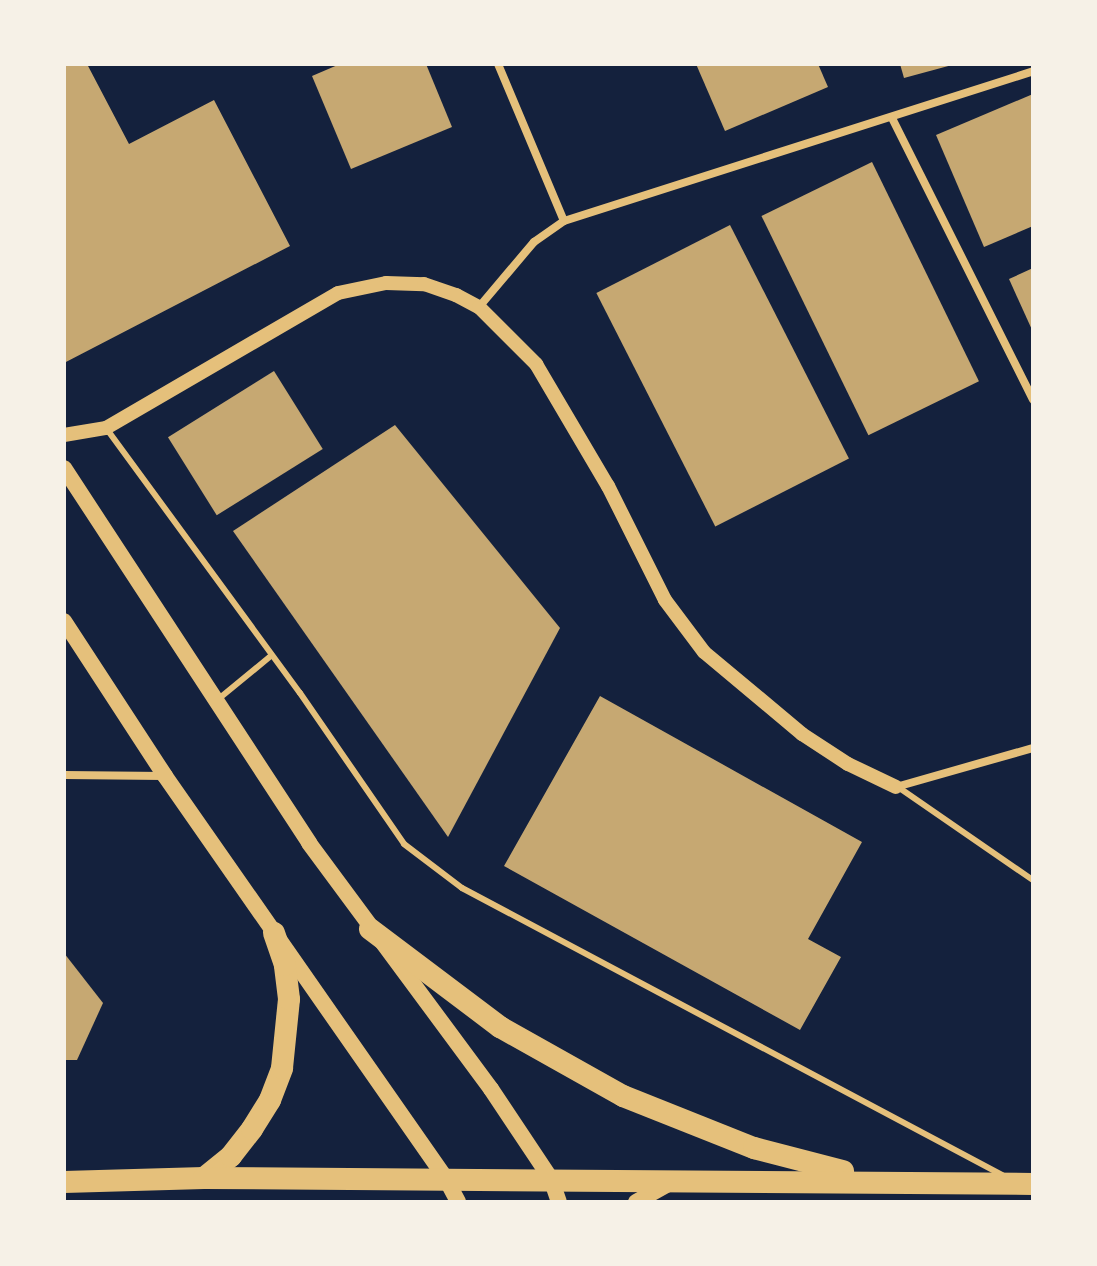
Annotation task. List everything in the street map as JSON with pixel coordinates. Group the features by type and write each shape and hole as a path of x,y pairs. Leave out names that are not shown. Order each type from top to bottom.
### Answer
{"highway":[{"path":"370,929 500,1027 623,1096 754,1148 892,1180"},
{"path":"204,1178 231,1156 252,1129 270,1100 282,1068 289,999 285,965 274,933"},
{"path":"64,1182 204,1178 446,1179 550,1191 677,1180 892,1180 1025,1184"}],"main road":[{"path":"64,468 370,929 491,1089 559,1202"},
{"path":"64,621 165,776 446,1179 458,1202"},
{"path":"636,1202 677,1180"}],"street":[{"path":"498,64 564,221"},
{"path":"479,307 534,242 564,221 1033,71"},
{"path":"892,118 1033,400"},
{"path":"64,435 106,428 338,293 386,283 424,284 479,307 536,364 608,486 665,600 704,652 802,734 848,764 896,787 1033,748"},
{"path":"64,775 165,776"}],"lane":[{"path":"106,428 272,655 404,844 462,888 823,1083 1025,1184"},
{"path":"216,701 272,655"},
{"path":"896,787 1033,880"}],"building":[{"path":"64,64 87,64 129,144 214,100 290,246 64,363"},
{"path":"340,64 426,64 452,127 351,169 312,76"},
{"path":"696,64 818,64 828,87 725,131"},
{"path":"900,64 952,64 952,65 904,78"},
{"path":"1033,94 1033,226 984,247 936,135"},
{"path":"872,162 979,381 868,435 761,216"},
{"path":"730,225 849,458 715,527 596,293"},
{"path":"1033,268 1033,332 1009,279"},
{"path":"274,371 323,449 217,515 168,437"},
{"path":"395,425 560,628 448,837 233,531"},
{"path":"600,696 862,842 808,939 841,957 800,1030 504,866"},
{"path":"64,953 103,1003 77,1060 64,1060"}]}
